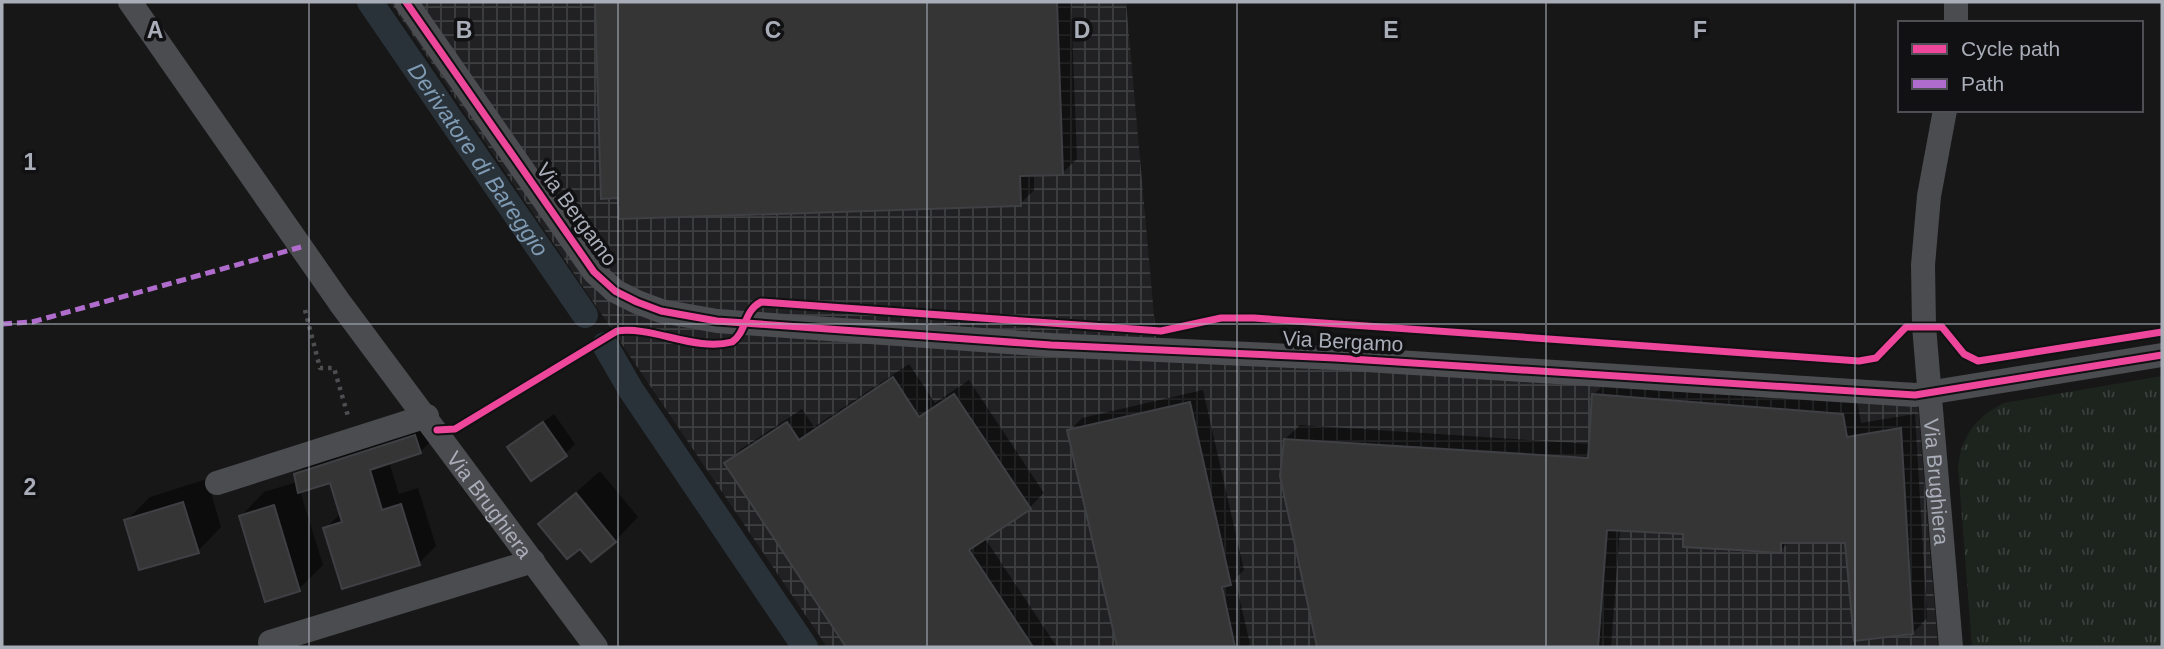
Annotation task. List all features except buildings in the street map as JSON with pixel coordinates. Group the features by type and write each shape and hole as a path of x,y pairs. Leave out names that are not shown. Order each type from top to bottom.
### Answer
{"street":[{"name":"Via Brughiera","path":"130,2 334,294 596,647"},
{"name":"Via Bergamo","path":"406,2 594,272 615,290 661,311 717,321 1051,345 1335,358 1928,396 2162,355"},
{"path":"1956,2 1956,21"},
{"name":"Via Brughiera","path":"1945,112 1929,196 1923,265 1928,396 1951,647"},
{"path":"217,483 427,416"},
{"path":"270,642 533,561"}],"path":[{"path":"305,310 320,368 334,368 352,423"}],"shaded area":[{"path":"390,2 1126,2 1156,338 1916,383 1938,647 827,647"}],"green space":[{"path":"2162,376 2162,647 1972,647 1958,466 1963,445 1972,428 1986,414 2004,403"}],"waterway":[{"name":"Derivatore di Bareggio","path":"370,2 585,315"},
{"name":"Derivatore di Bareggio","path":"605,345 631,390 805,647"}],"marked path":[{"path":"2,324 32,322 301,247"}],"cycle path":[{"path":"406,2 594,272 615,291 661,311 717,321 1051,345 1335,358 1915,395 2162,355"},
{"path":"437,430 455,429 617,331 645,332 704,344 732,342 737,338 751,311 761,302 1161,331 1221,318 1254,318 1859,361 1876,358 1906,327 1942,327 1964,354 1978,361 2162,332"}]}
